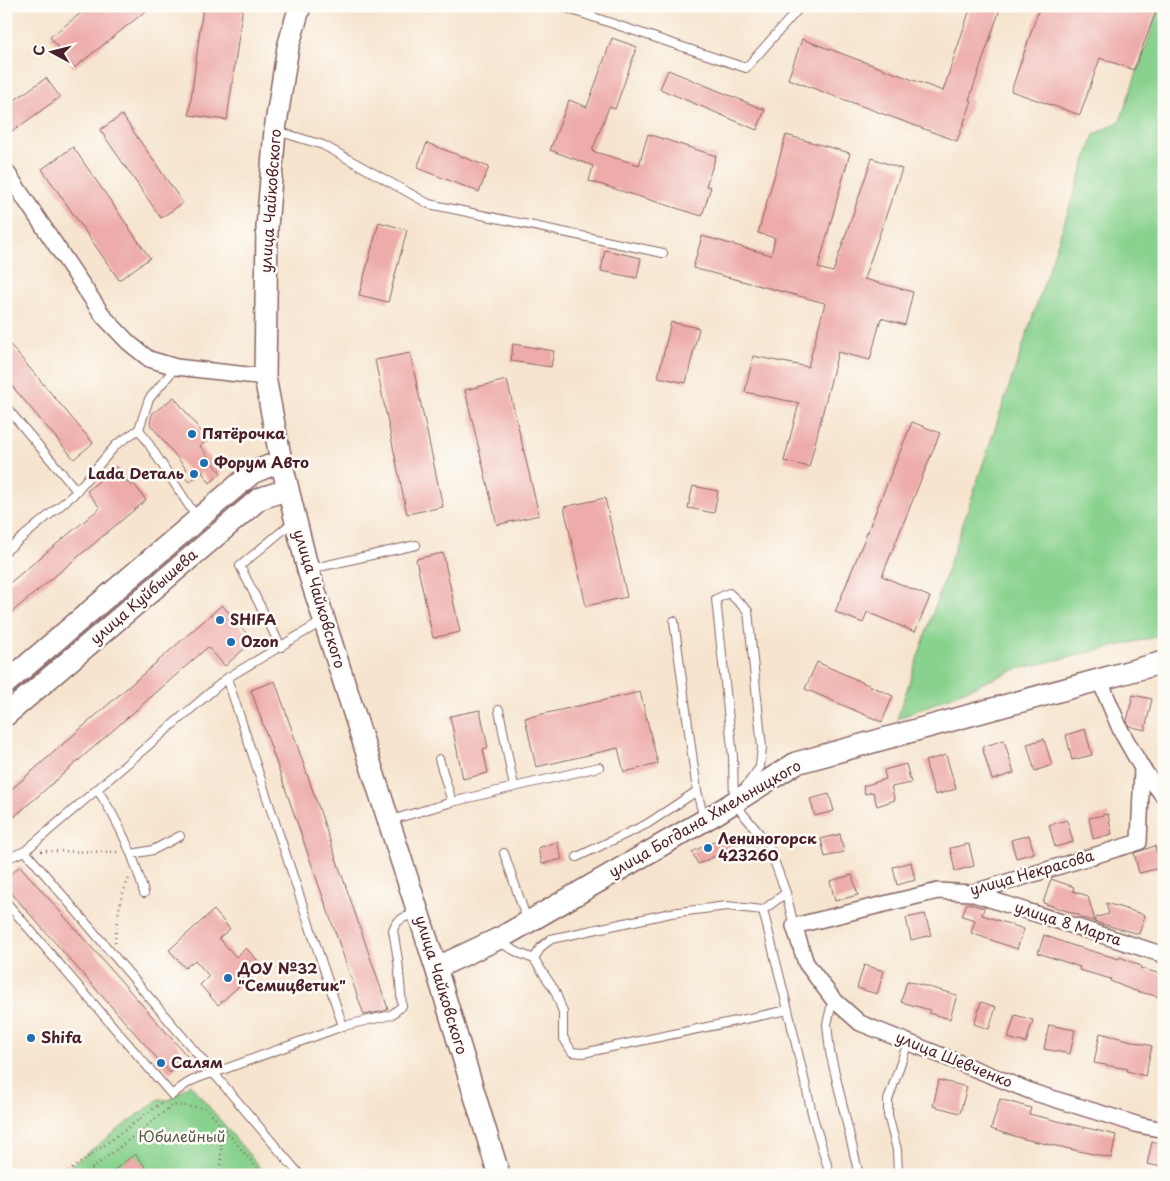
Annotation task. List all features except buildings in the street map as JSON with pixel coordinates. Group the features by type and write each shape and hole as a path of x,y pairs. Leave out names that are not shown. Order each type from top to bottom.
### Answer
{"main road":[{"name":"улица Чайковского","path":"300,6 288,47 275,130 267,227 265,377 281,461 308,570 436,968 499,1175"},
{"name":"улица Куйбышева","path":"6,683 252,473 281,461"},
{"name":"улица Куйбышева","path":"6,715 259,499 288,489"},
{"name":"улица Богдана Хмельницкого","path":"436,968 495,940 527,922 704,821 796,763 1164,662"}],"street":[{"path":"6,171 104,317 129,343 149,359 176,367 265,377"},
{"path":"1100,681 1121,731 1142,768 1164,797"},
{"name":"улица Некрасова","path":"794,926 938,892 971,893 1139,842 1142,768"},
{"name":"улица 8 Марта","path":"971,893 1164,955"},
{"name":"улица Шевченко","path":"794,926 806,963 833,999 860,1023 1035,1093 1139,1125 1164,1130"}],"lane":[{"path":"560,6 746,68 800,6"},
{"path":"275,130 323,145 429,204 664,253"},
{"path":"6,551 77,491 116,445 139,429 149,399 176,367"},
{"path":"6,407 77,491"},
{"path":"139,429 198,520"},
{"path":"281,647 240,566 295,520"},
{"path":"308,570 416,545"},
{"path":"734,803 760,767 762,747 748,611 729,593 716,599 733,757 734,803 768,844 786,893 794,926"},
{"path":"6,859 25,851 227,678 324,620"},
{"path":"674,621 697,791 704,821"},
{"path":"227,678 343,1026"},
{"path":"498,710 514,787"},
{"path":"439,759 452,802"},
{"path":"389,820 452,802 599,767"},
{"path":"97,789 112,811 132,853 144,893"},
{"path":"577,857 647,824 697,791"},
{"path":"132,853 153,850 180,836"},
{"path":"25,851 300,1175"},
{"path":"504,853 527,922"},
{"path":"534,959 542,946 550,939 671,913 728,906 763,910 786,893"},
{"path":"6,902 172,1095 190,1081 343,1026 391,1015 402,1006 393,930 396,923 418,912"},
{"path":"763,910 813,1117 830,1175"},
{"path":"495,940 534,959 555,991 563,1012 563,1037 572,1052 583,1053 788,1010"},
{"path":"833,999 827,1024 830,1052 859,1175"},
{"path":"898,1175 897,1150 888,1114 888,1100 908,1042"}],"path":[{"path":"25,851 132,853"},
{"path":"109,950 116,942 117,919 125,885 136,865"},
{"path":"64,1175 172,1095"},
{"path":"84,1175 174,1105 206,1108 263,1175"},
{"path":"221,1175 222,1126"}],"green space":[{"path":"1160,6 1164,6 1164,635 1014,670 897,719 1094,135 1120,121"},
{"name":"Юбилейный","path":"190,1084 266,1175 58,1175 159,1099 170,1100"}],"place":[{"name":"Пятёрочка","path":"192,434"},
{"name":"Форум Авто","path":"204,463"},
{"name":"Lada Dеталь","path":"194,474"},
{"name":"SHIFA","path":"220,620"},
{"name":"Ozon","path":"231,642"},
{"name":"Лениногорск 423260","path":"708,848"},
{"name":"ДОУ №32 \"Семицветик\"","path":"228,978"},
{"name":"Shifa","path":"31,1038"},
{"name":"Салям","path":"161,1063"}]}
